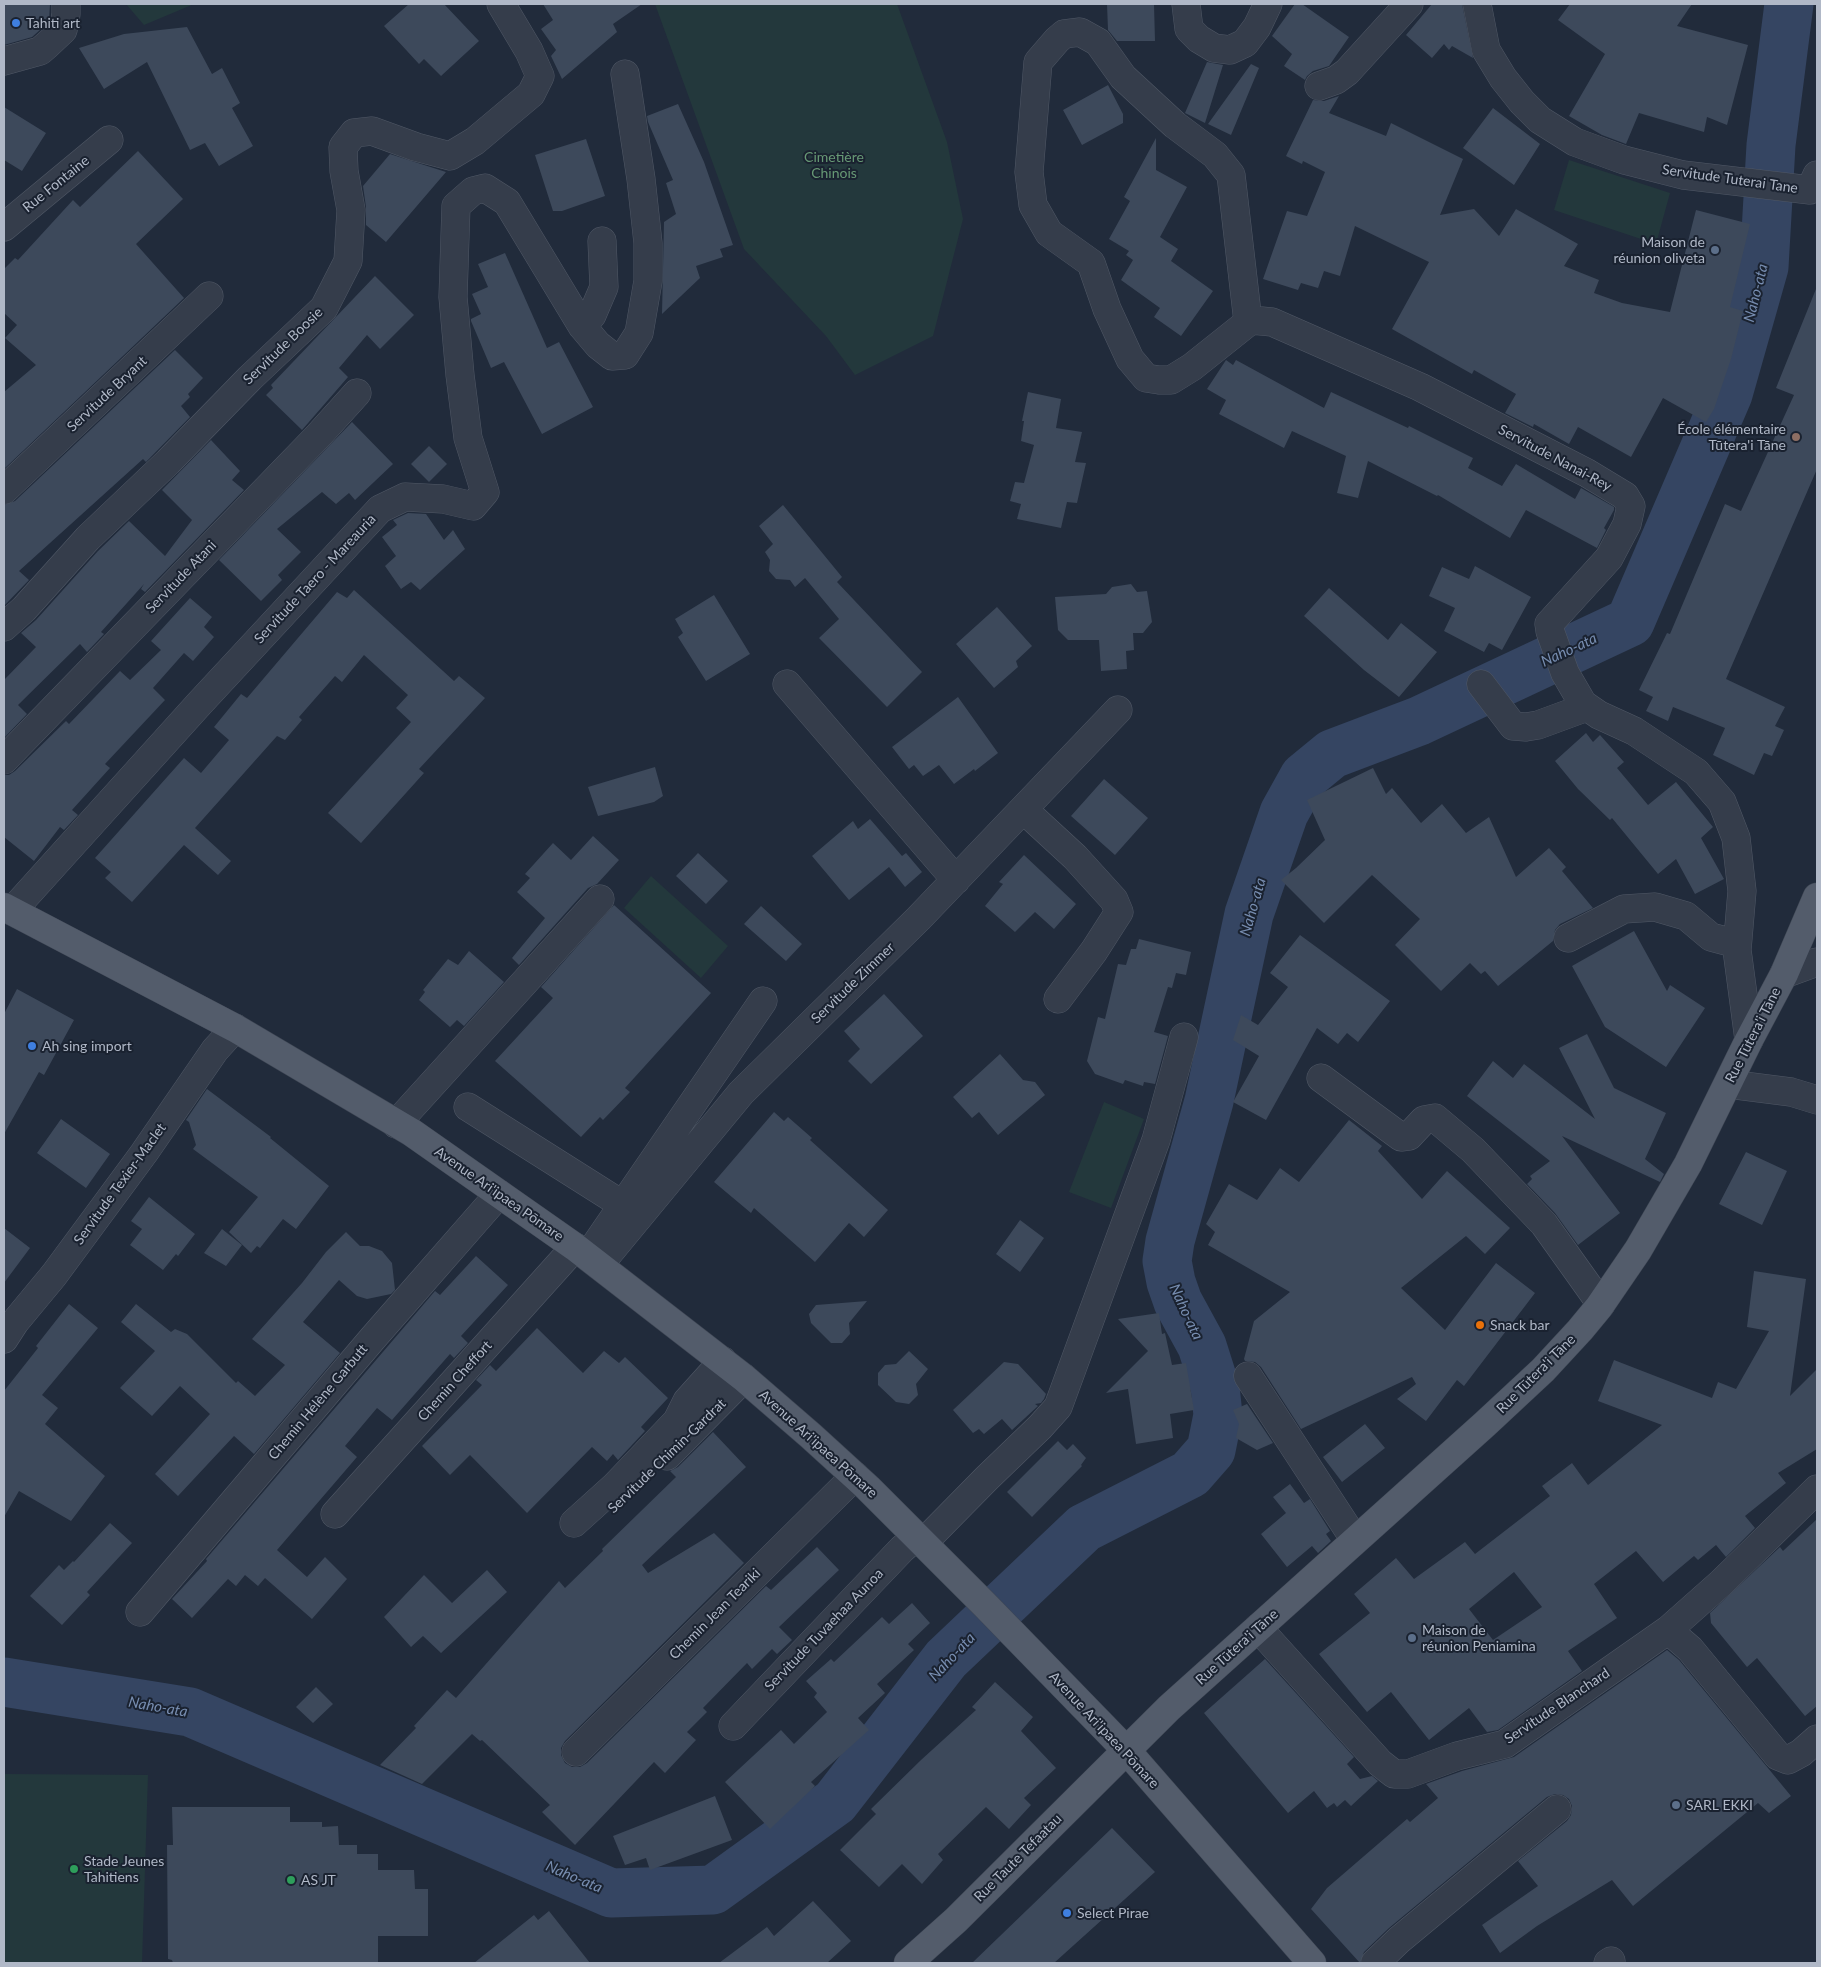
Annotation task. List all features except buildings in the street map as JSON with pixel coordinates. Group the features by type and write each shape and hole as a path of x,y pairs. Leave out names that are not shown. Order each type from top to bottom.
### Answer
{"main road":[{"name":"Rue Tūtera'i Tāne","path":"1127,1751 1169,1708 1543,1370 1580,1330 1601,1304 1638,1250 1688,1164 1784,974 1817,897"},
{"name":"Avenue Ari'ipaea Pōmare","path":"8,909 235,1028 396,1124 587,1256 744,1378 811,1436 920,1539 1127,1751 1307,1961"},
{"name":"Rue Taute Tefaatau","path":"908,1963 956,1920 1127,1751"}],"street":[{"path":"4,61 40,51 48,45 62,30 66,14 66,4"},
{"name":"Servitude Boosie","path":"4,627 24,609 88,538 168,462 250,378 324,308 348,261 351,210 344,171 343,147 354,133 372,131 416,148 450,156 475,141 531,94 540,76 529,51 501,4"},
{"path":"1186,4 1189,29 1199,39 1214,48 1230,50 1245,43 1257,27 1268,4"},
{"path":"1319,86 1336,80 1347,72 1409,4"},
{"name":"Servitude Tuterai Tane","path":"1477,4 1486,50 1503,78 1522,102 1540,120 1575,142 1624,160 1683,175 1810,190 1817,175"},
{"path":"1080,32 1098,42 1122,77 1174,125 1215,156 1231,175 1248,322 1192,367 1171,380 1146,378 1130,360 1091,263 1050,233 1033,206 1029,172 1038,62 1064,34 1080,32"},
{"name":"Servitude Taero - Mareauria","path":"8,909 380,509 404,497 443,500 473,506 485,492 468,438 453,297 456,206 473,190 485,188 507,202 582,326 598,345 612,356 625,355 639,333 648,282 648,243 641,179 625,74"},
{"name":"Rue Fontaine","path":"4,227 109,140"},
{"path":"582,326 592,315 604,287 602,241"},
{"name":"Servitude Bryant","path":"4,490 209,296"},
{"name":"Servitude Nanai-Rey","path":"1248,322 1253,319 1272,322 1420,387 1626,496 1631,506 1627,524 1608,558 1549,624 1565,673 1581,699"},
{"name":"Servitude Atani","path":"4,760 319,435 357,393"},
{"path":"787,684 956,880"},
{"path":"1481,684 1510,724 1526,727 1581,699 1599,715 1634,731 1696,772 1722,802 1736,838 1742,891 1737,944 1749,1040"},
{"name":"Servitude Zimmer","path":"587,1256 742,1094 956,880 1118,710"},
{"path":"1024,810 1075,857 1114,900 1119,912 1094,951 1058,999"},
{"path":"396,1124 600,899"},
{"path":"1568,938 1624,909 1656,907 1686,916 1711,936 1737,944"},
{"path":"1784,974 1817,962"},
{"path":"587,1256 763,1001"},
{"name":"Servitude Texier-Maclet","path":"4,1339 139,1160 215,1050 235,1028"},
{"name":"Servitude Tuvaehaa Aunoa","path":"733,1726 902,1549 920,1539 1058,1407 1156,1140 1184,1036"},
{"path":"1321,1078 1400,1137 1408,1136 1424,1120 1435,1118 1474,1150 1544,1224 1601,1304"},
{"path":"1728,1084 1791,1092 1817,1100"},
{"path":"468,1107 622,1205"},
{"name":"Chemin Hélène Garbutt","path":"140,1612 367,1345 499,1194"},
{"name":"Chemin Cheffort","path":"335,1514 587,1256"},
{"name":"Servitude Chimin-Gardrat","path":"723,1361 687,1400 676,1421 615,1486 582,1528 744,1378"},
{"path":"1248,1376 1354,1540"},
{"name":"Chemin Jean Teariki","path":"576,1752 854,1476"},
{"path":"1817,1489 1721,1583 1668,1630 1690,1649 1778,1756 1788,1760 1801,1753 1817,1739"},
{"name":"Servitude Blanchard","path":"1258,1628 1380,1763 1394,1774 1408,1774 1457,1756 1505,1744 1668,1630"},
{"path":"1375,1963 1399,1940 1557,1809"}],"green space":[{"path":"126,4 194,4 144,25"},
{"name":"Cimetière Chinois","path":"655,4 897,4 947,142 963,219 933,336 855,375 826,336 744,249"},
{"path":"1569,160 1670,193 1656,244 1554,210"},
{"path":"651,876 728,946 701,978 624,908"},
{"path":"1104,1102 1144,1119 1111,1208 1069,1192"},
{"name":"Stade Jeunes Tahitiens","path":"4,1774 148,1775 142,1963 4,1963"}],"waterway":[{"name":"Naho-ata","path":"4,1682 190,1712 611,1893 713,1890 835,1802 946,1659 1084,1528 1190,1474 1211,1450 1218,1415 1215,1387 1202,1346 1178,1302 1171,1282 1167,1261 1170,1241 1209,1101 1249,914 1284,813 1304,777 1332,754 1419,721 1630,622 1728,394 1764,267 1771,145 1789,4"}],"place":[{"name":"Tahiti art","path":"16,23"},
{"name":"Maison de réunion oliveta","path":"1715,250"},
{"name":"École élémentaire Tūtera'i Tāne","path":"1796,437"},
{"name":"Ah sing import","path":"32,1046"},
{"name":"Snack bar","path":"1480,1325"},
{"name":"Maison de réunion Peniamina","path":"1412,1638"},
{"name":"SARL EKKI","path":"1676,1805"},
{"name":"Stade Jeunes Tahitiens","path":"74,1869"},
{"name":"AS JT","path":"291,1880"},
{"name":"Select Pirae","path":"1067,1913"}]}
